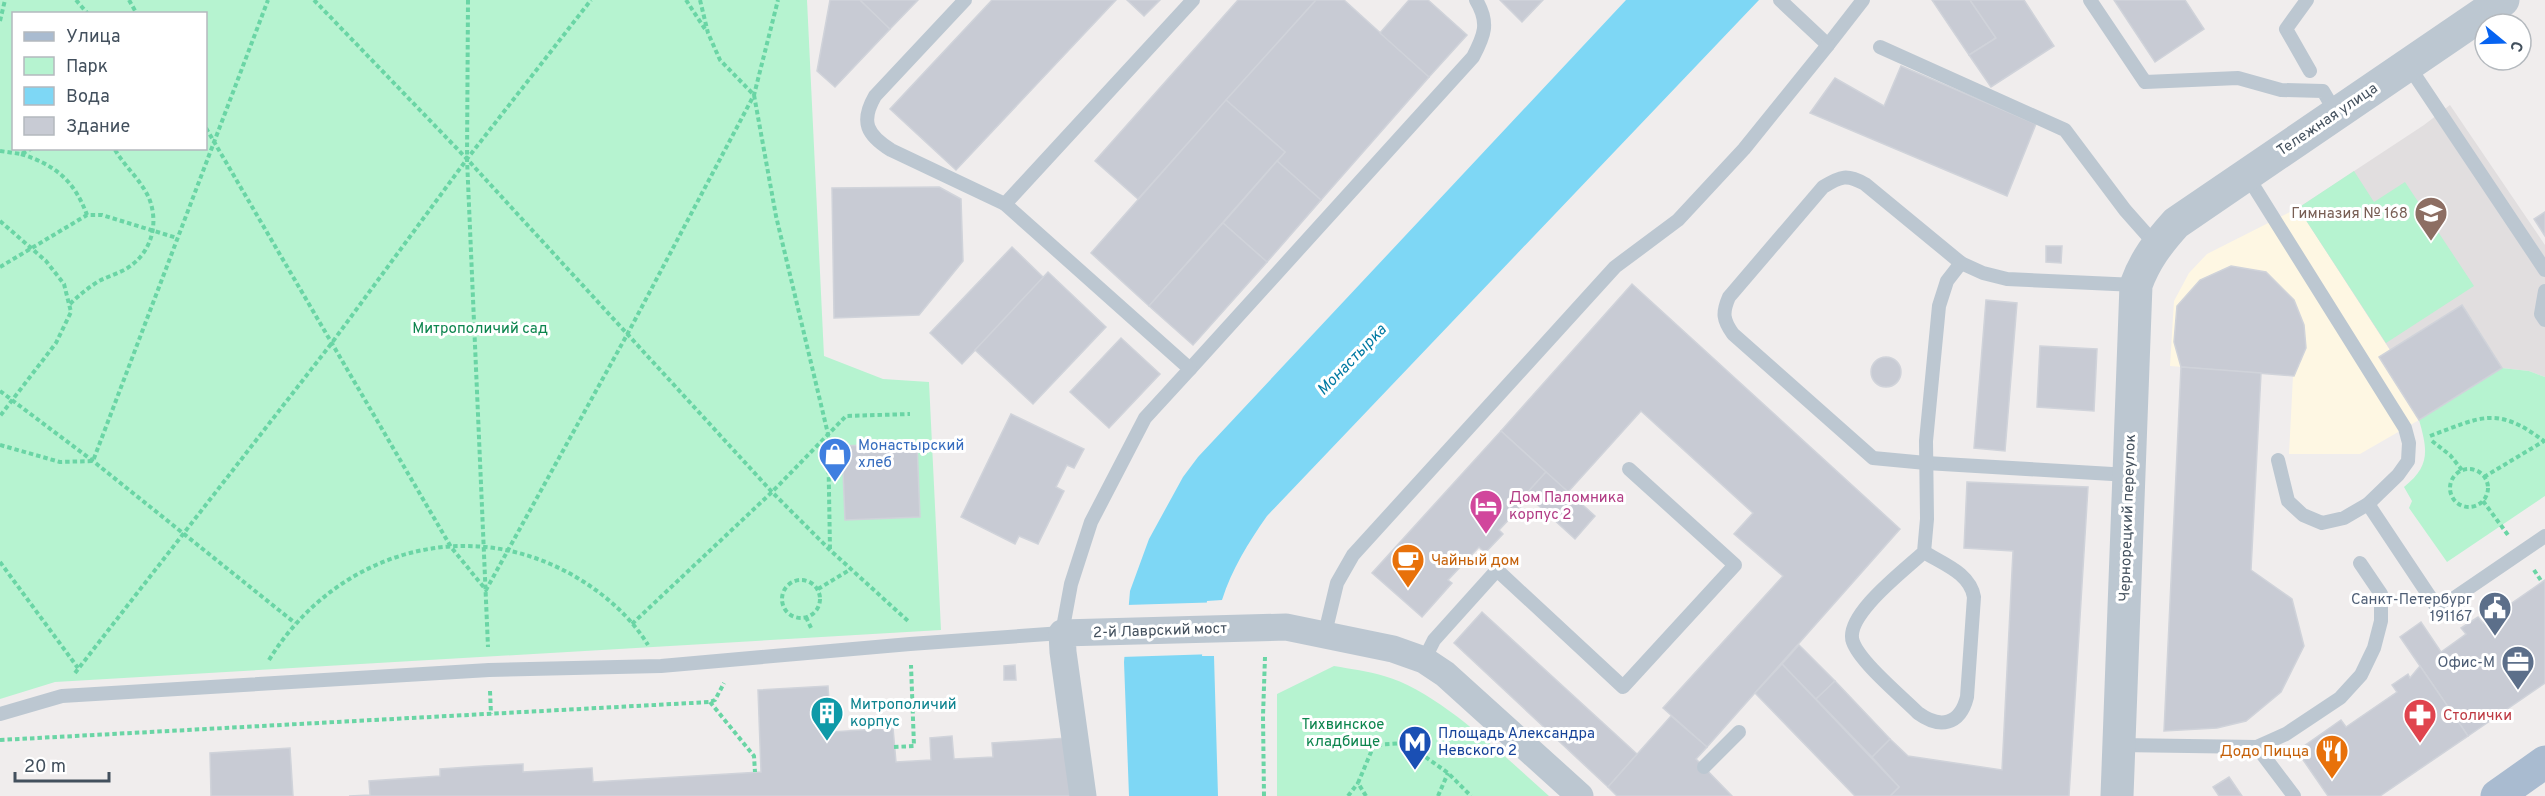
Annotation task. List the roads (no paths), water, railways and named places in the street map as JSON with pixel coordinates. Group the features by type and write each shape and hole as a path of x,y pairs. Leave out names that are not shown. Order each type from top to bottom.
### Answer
{"main road":[{"path":"2498,796 2545,762"}],"street":[{"name":"Тележная улица","path":"2156,245 2176,223 2503,0"},
{"name":"Чернорецкий переулок","path":"2117,796 2136,285 2143,265 2156,245"},
{"name":"2-й Лаврский мост","path":"1070,633 1286,627 1325,633 1393,649 1424,660 1445,674 1581,796"},
{"path":"1070,633 1063,652 1083,796"}],"lane":[{"path":"964,0 875,96 866,111 867,126 875,140 891,150 1005,204 1190,369"},
{"path":"1005,204 1193,0"},
{"path":"0,714 62,696 489,670 661,666 910,644 1070,633 1071,584 1091,522 1146,418 1473,57 1485,34 1481,8 1476,0"},
{"path":"1780,0 1828,45"},
{"path":"1325,633 1337,583 1353,555 1615,267 1678,220 1744,149 1863,0"},
{"path":"2090,0 2145,82 2238,78 2281,90 2323,91 2337,113"},
{"path":"2307,0 2286,29 2310,71"},
{"path":"1880,47 2065,130 2125,210 2156,245"},
{"path":"2408,65 2545,270"},
{"path":"2246,174 2405,428 2409,443 2408,460 2398,475 2368,504 2344,518 2322,523 2303,515 2288,501 2278,460"},
{"path":"2129,474 1873,458 1733,334 1724,323 1723,310 1729,297 1823,187 1837,178 1852,177 1865,184 1961,263 1983,273 2007,279 2136,285"},
{"path":"1924,552 1964,577 1972,585 1974,597 1967,697 1964,710 1956,719 1945,722 1928,721 1918,713 1858,652 1852,640 1854,624 1862,610 1924,552 1927,519 1926,463 1939,306 1947,281 1961,263"},
{"path":"2545,291 2541,314 2545,320"},
{"path":"1424,660 1434,640 1497,570 1623,687 1735,565 1629,468"},
{"path":"2368,504 2438,609 2545,536"},
{"path":"2119,746 2257,747 2286,734 2340,698 2361,675 2374,648 2381,621 2381,594 2360,563"},
{"path":"1704,767 1739,732"},
{"path":"2257,747 2294,796"}],"water":[{"name":"Монастырка","path":"1626,0 1759,0 1267,516 1241,556 1222,600 1207,601 1202,656 1214,656 1218,796 1129,796 1124,662 1130,591 1149,539 1183,477 1198,457"}],"place":[{"name":"Гимназия № 168","path":"2431,242"},
{"name":"Монастырский хлеб","path":"835,483"},
{"name":"Дом Паломника корпус 2","path":"1486,535"},
{"name":"Чайный дом","path":"1408,589"},
{"name":"Санкт-Петербург 191167","path":"2495,637"},
{"name":"Офис-М","path":"2518,691"},
{"name":"Митрополичий корпус","path":"827,742"},
{"name":"Столички","path":"2420,744"},
{"name":"Площадь Александра Невского 2","path":"1415,771"},
{"name":"Додо Пицца","path":"2332,780"}],"park label":[{"name":"Митрополичий сад","path":"480,328"},
{"name":"Тихвинское кладбище","path":"1343,732"}]}
